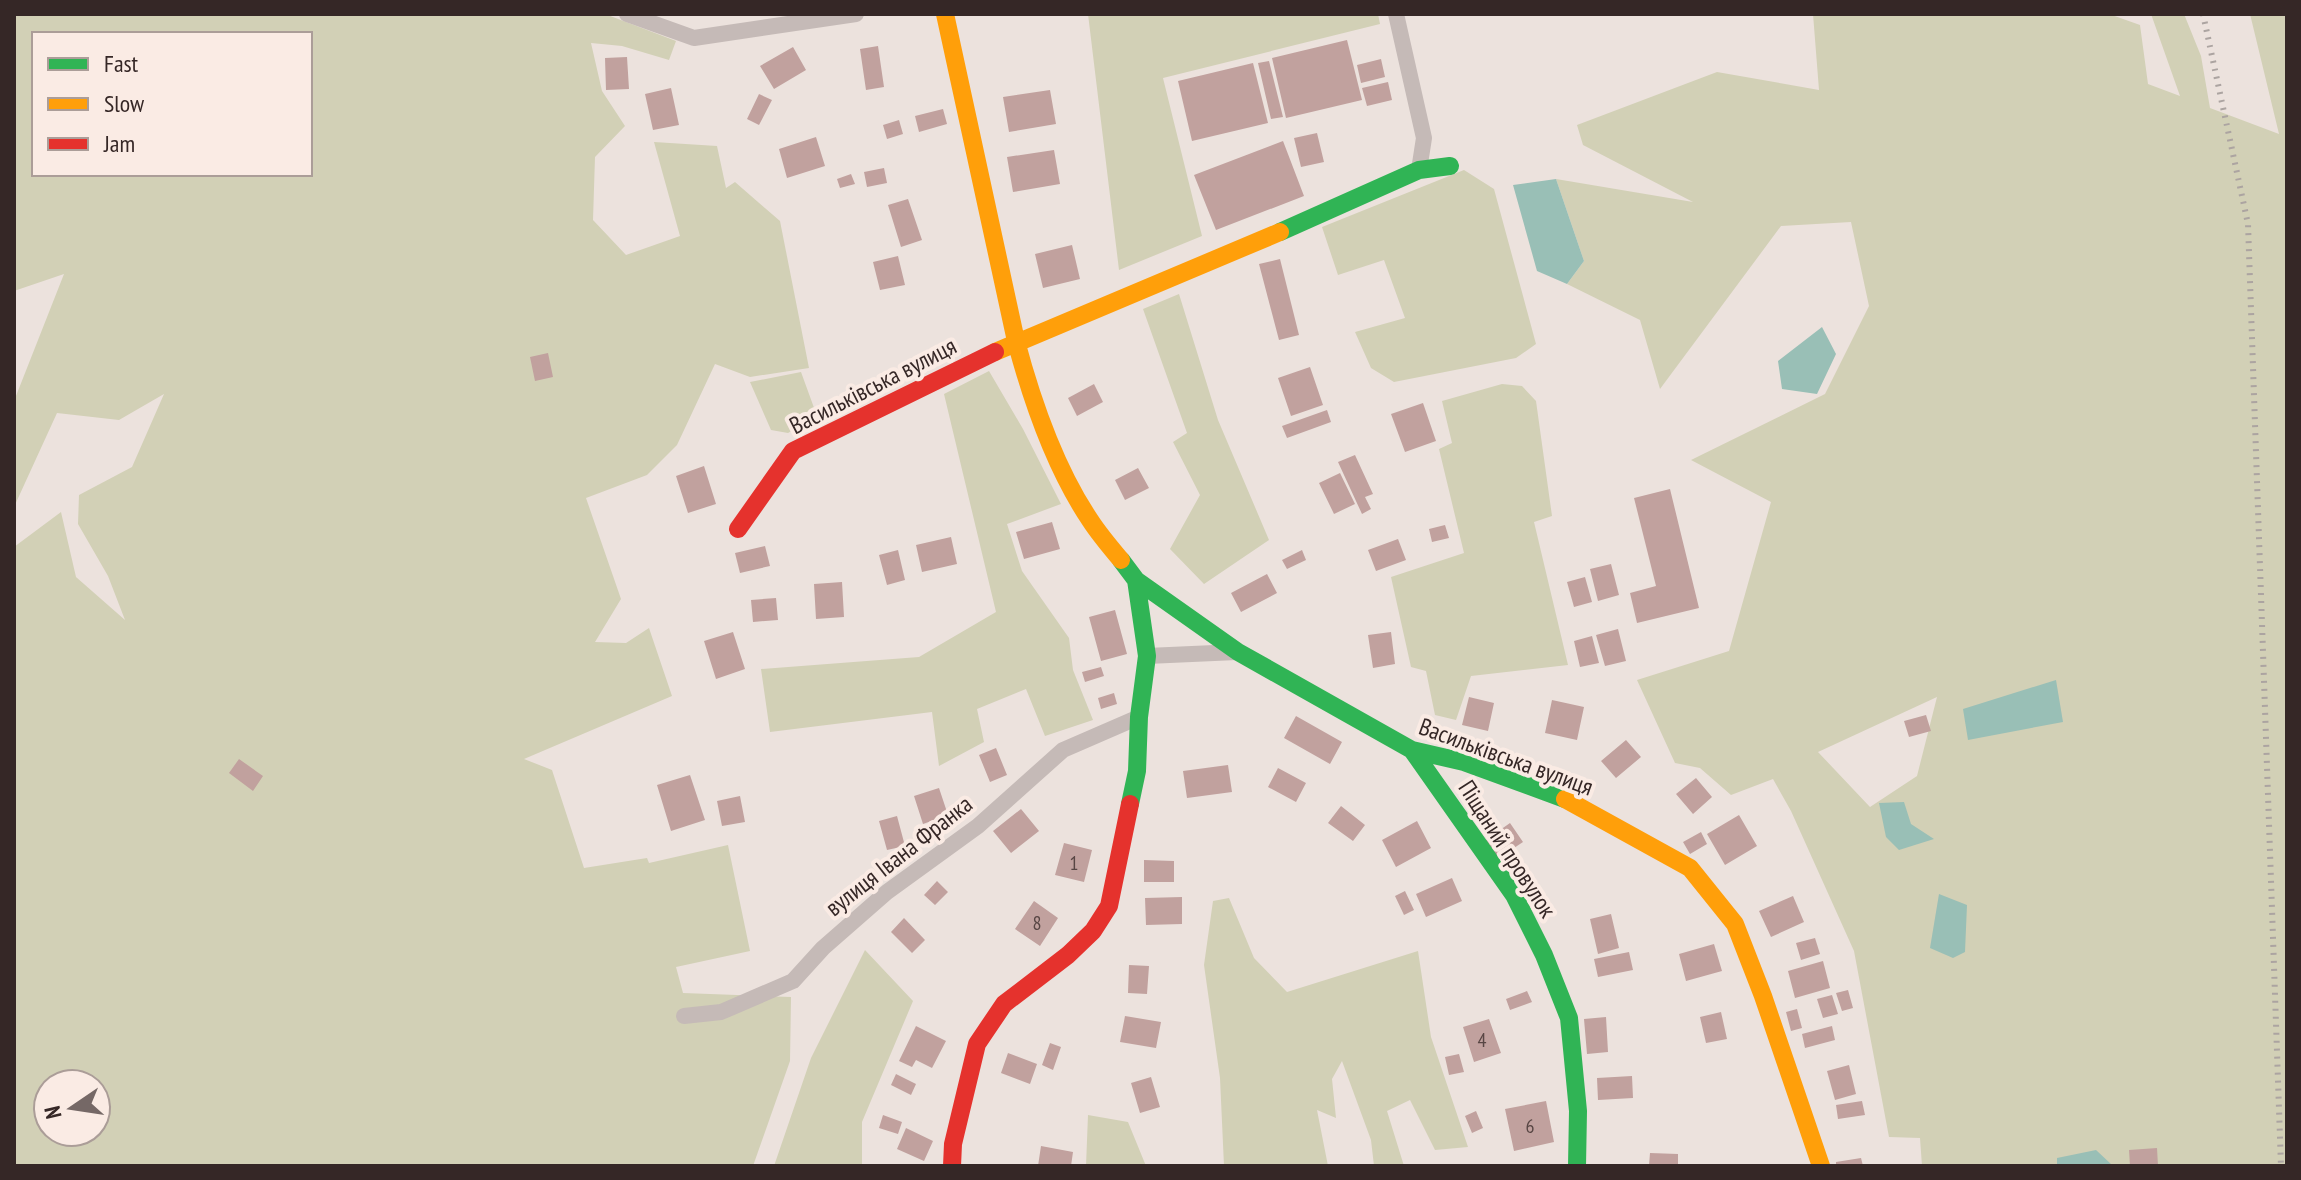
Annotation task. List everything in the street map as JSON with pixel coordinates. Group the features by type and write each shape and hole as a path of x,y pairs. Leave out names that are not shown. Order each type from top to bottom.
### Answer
{"street":[{"path":"627,14 694,38 856,14"},
{"name":"Васильківська вулиця","path":"945,14 1016,341 1030,392 1059,461 1089,519 1136,580 1238,652 1412,750 1464,762 1569,801 1690,868 1735,924 1821,1166"},
{"path":"1396,14 1424,138 1419,170"},
{"name":"Васильківська вулиця","path":"738,529 793,451 1016,341 1270,236 1419,170 1450,166"},
{"path":"952,1166 953,1144 977,1044 1004,1004 1068,955 1093,931 1109,906 1137,771 1139,717 1147,656 1136,580"},
{"path":"1147,656 1238,652"},
{"name":"вулиця Івана Франка","path":"684,1016 721,1012 793,981 823,948 887,892 978,826 1063,750 1139,717"},
{"name":"Піщаний провулок","path":"1412,750 1514,895 1544,955 1569,1018 1578,1111 1577,1166"}],"shaded area":[{"path":"14,14 605,14 676,41 669,60 622,46 591,43 602,91 625,126 595,157 593,220 626,255 680,236 654,142 717,146 726,188 735,182 780,221 809,368 750,377 715,364 677,445 647,475 586,498 621,599 595,642 626,643 649,628 672,696 524,759 552,770 584,868 647,858 649,863 728,845 750,951 676,967 683,993 791,997 790,1061 753,1166 14,1166 14,547 61,512 76,577 125,620 108,576 78,524 79,495 132,467 164,394 119,420 57,413 14,507 14,401 64,274 14,291"},
{"path":"1088,14 1378,14 1380,24 1163,78 1202,236 1119,270"},
{"path":"1813,14 2109,14 2140,25 2148,84 2180,96 2151,14 2184,14 2201,56 2210,108 2279,134 2250,14 2287,14 2287,1166 1922,1166 1920,1138 1889,1137 1854,951 1791,811 1773,779 1731,795 1700,768 1675,763 1637,680 1729,651 1771,502 1691,460 1825,394 1869,306 1851,222 1781,226 1660,389 1640,320 1567,284 1584,261 1556,179 1693,202 1583,145 1577,125 1717,72 1819,90","holes":["1937,697 1917,776 1870,807 1818,752"]},
{"path":"1464,170 1494,189 1536,344 1516,358 1394,382 1371,368 1355,332 1405,318 1384,260 1338,275 1322,227"},
{"path":"1179,294 1218,420 1269,540 1204,584 1170,549 1200,495 1173,442 1187,433 1143,309"},
{"path":"989,371 1061,504 1007,524 1022,571 1069,638 1073,670 1093,720 1045,736 1026,689 977,709 984,742 939,766 932,712 770,732 761,669 919,657 996,612 944,394"},
{"path":"801,372 817,416 788,433 771,430 750,382"},
{"path":"1502,384 1522,386 1536,401 1552,516 1534,522 1568,665 1471,676 1456,720 1435,715 1426,671 1411,667 1391,577 1464,553 1439,449 1452,443 1442,401"},
{"path":"1229,898 1254,958 1287,992 1418,951 1431,1037 1468,1147 1435,1150 1410,1100 1387,1111 1404,1166 1374,1166 1371,1140 1342,1061 1332,1079 1336,1118 1317,1110 1328,1166 1224,1166 1220,1078 1204,965 1213,901"},
{"path":"865,950 913,1001 862,1122 862,1166 774,1166 811,1058"},
{"path":"1088,1115 1128,1122 1146,1166 1086,1166"}],"water":[{"path":"1556,179 1584,261 1567,284 1537,271 1513,185"},
{"path":"1822,327 1836,354 1817,394 1782,389 1778,361"},
{"path":"2056,680 2063,722 1968,740 1963,709"},
{"path":"1904,802 1911,824 1934,839 1899,850 1886,837 1879,803"},
{"path":"1939,894 1967,905 1965,952 1953,958 1930,948"},
{"path":"2096,1150 2110,1166 2057,1166 2057,1158"}],"building":[{"path":"1347,40 1362,100 1286,118 1272,58"},
{"path":"878,46 884,87 866,90 860,49"},
{"path":"793,47 806,70 774,89 760,66"},
{"path":"627,57 629,89 606,90 605,58"},
{"path":"1381,59 1385,77 1361,83 1357,65"},
{"path":"1269,61 1283,117 1271,119 1258,63"},
{"path":"1253,63 1268,123 1192,141 1178,81"},
{"path":"1388,82 1392,100 1367,106 1362,88"},
{"path":"671,88 679,125 653,130 645,94"},
{"path":"1050,90 1056,124 1009,132 1003,97"},
{"path":"759,94 772,100 759,125 747,119"},
{"path":"943,109 947,124 919,132 915,116"},
{"path":"899,120 903,134 887,139 883,125"},
{"path":"1317,133 1324,162 1301,167 1294,138"},
{"path":"816,137 825,166 787,178 779,149"},
{"path":"1283,141 1304,196 1216,230 1194,175"},
{"path":"1054,150 1060,184 1013,192 1007,157"},
{"path":"884,168 887,183 867,187 864,172"},
{"path":"851,174 855,184 840,188 837,179"},
{"path":"908,199 922,240 901,247 888,205"},
{"path":"1072,245 1080,279 1043,288 1035,254"},
{"path":"898,256 905,285 880,290 873,262"},
{"path":"1280,259 1299,335 1279,340 1259,264"},
{"path":"548,353 553,377 535,381 530,357"},
{"path":"1310,367 1323,405 1291,416 1278,378"},
{"path":"1094,384 1103,402 1077,416 1068,398"},
{"path":"1423,403 1436,441 1405,452 1391,414"},
{"path":"1327,410 1331,422 1287,438 1282,426"},
{"path":"1355,455 1373,494 1365,497 1371,509 1362,514 1338,462"},
{"path":"704,466 716,504 688,513 676,476"},
{"path":"1138,468 1149,488 1125,500 1115,480"},
{"path":"1340,473 1355,504 1334,514 1319,483"},
{"path":"1670,489 1699,608 1637,623 1630,593 1656,586 1634,498"},
{"path":"1052,522 1060,549 1024,559 1016,532"},
{"path":"1445,525 1449,538 1432,542 1429,529"},
{"path":"951,537 957,564 922,572 916,545"},
{"path":"1398,539 1406,560 1376,571 1368,550"},
{"path":"765,546 770,566 740,573 735,553"},
{"path":"898,550 905,580 887,585 879,555"},
{"path":"1302,550 1306,560 1287,569 1282,560"},
{"path":"1611,564 1619,595 1598,601 1590,569"},
{"path":"1267,574 1277,593 1241,612 1231,593"},
{"path":"1585,577 1592,602 1574,607 1567,582"},
{"path":"842,582 844,617 816,619 814,584"},
{"path":"776,598 778,620 753,622 751,600"},
{"path":"1115,610 1127,654 1101,661 1089,617"},
{"path":"1618,629 1626,661 1605,666 1596,635"},
{"path":"733,632 745,669 716,679 704,641"},
{"path":"1391,632 1395,664 1373,668 1368,635"},
{"path":"1592,636 1599,663 1580,667 1574,641"},
{"path":"1101,667 1104,676 1085,682 1082,672"},
{"path":"1114,693 1117,704 1101,709 1098,698"},
{"path":"1469,697 1494,703 1488,731 1462,725"},
{"path":"1552,700 1584,707 1577,740 1545,733"},
{"path":"1926,715 1931,731 1909,737 1904,721"},
{"path":"1296,716 1342,742 1330,764 1284,738"},
{"path":"1626,740 1641,757 1616,778 1601,761"},
{"path":"996,748 1007,775 990,782 979,755"},
{"path":"239,759 263,776 253,791 229,773"},
{"path":"1228,765 1232,792 1187,798 1183,771"},
{"path":"1278,768 1306,783 1296,802 1268,787"},
{"path":"690,775 705,820 671,831 657,785"},
{"path":"1696,778 1712,797 1693,814 1676,794"},
{"path":"939,788 948,815 923,824 914,796"},
{"path":"740,796 745,822 722,826 717,801"},
{"path":"1341,806 1365,825 1353,841 1328,823"},
{"path":"1021,809 1039,831 1011,853 993,831"},
{"path":"1739,815 1757,846 1725,865 1707,834"},
{"path":"897,816 905,846 887,850 879,821"},
{"path":"1417,821 1431,848 1396,867 1382,840"},
{"path":"1510,823 1523,842 1496,860 1483,842"},
{"path":"1701,832 1707,844 1690,854 1683,842"},
{"path":"1064,843 1092,850 1084,882 1055,875"},
{"path":"1144,860 1174,861 1174,882 1144,882"},
{"path":"1452,878 1462,901 1426,917 1416,894"},
{"path":"937,881 948,892 935,905 924,895"},
{"path":"1405,891 1414,910 1404,915 1395,896"},
{"path":"1793,896 1804,922 1771,937 1759,911"},
{"path":"1182,897 1182,924 1146,925 1145,898"},
{"path":"1034,901 1058,918 1040,946 1015,929"},
{"path":"1611,914 1619,948 1598,954 1590,919"},
{"path":"904,918 925,940 912,953 891,932"},
{"path":"1815,938 1820,954 1801,960 1796,943"},
{"path":"1714,944 1722,971 1686,981 1679,954"},
{"path":"1629,952 1633,970 1598,977 1594,959"},
{"path":"1823,961 1830,988 1795,998 1788,971"},
{"path":"1129,965 1149,966 1147,994 1128,993"},
{"path":"1848,990 1853,1008 1842,1011 1836,993"},
{"path":"1527,991 1532,1002 1510,1010 1506,999"},
{"path":"1832,995 1838,1014 1823,1018 1817,999"},
{"path":"1797,1009 1802,1028 1791,1031 1786,1012"},
{"path":"1721,1012 1727,1039 1706,1043 1700,1017"},
{"path":"1125,1016 1161,1022 1156,1048 1120,1042"},
{"path":"1606,1017 1608,1052 1587,1054 1584,1019"},
{"path":"1489,1019 1501,1053 1474,1062 1463,1027"},
{"path":"916,1026 946,1041 932,1068 916,1060 912,1067 899,1061"},
{"path":"1832,1026 1835,1040 1805,1048 1802,1034"},
{"path":"1050,1043 1061,1047 1053,1070 1042,1065"},
{"path":"1008,1053 1037,1064 1030,1084 1001,1073"},
{"path":"1459,1054 1464,1072 1449,1075 1445,1057"},
{"path":"1849,1065 1856,1094 1835,1100 1827,1071"},
{"path":"896,1074 916,1084 911,1095 891,1085"},
{"path":"1632,1076 1633,1098 1598,1100 1597,1078"},
{"path":"1151,1077 1160,1107 1140,1113 1131,1083"},
{"path":"1546,1101 1554,1142 1514,1151 1505,1109"},
{"path":"1862,1101 1865,1115 1838,1119 1836,1105"},
{"path":"1476,1111 1483,1128 1472,1133 1465,1116"},
{"path":"883,1115 902,1122 898,1134 879,1128"},
{"path":"906,1128 933,1141 924,1161 897,1149"},
{"path":"1041,1146 1073,1152 1071,1166 1038,1166"},
{"path":"2157,1148 2158,1166 2130,1166 2129,1150"},
{"path":"1650,1153 1678,1154 1678,1166 1649,1166"},
{"path":"1861,1158 1863,1166 1836,1166 1836,1162"}],"railway":[{"path":"2203,14 2248,224 2281,1166"}],"traffic: fast":[{"path":"1280,232 1419,170 1450,166"},
{"path":"1121,560 1136,580 1238,652 1412,750 1464,762 1565,799"},
{"path":"1130,804 1137,771 1139,717 1147,656 1136,580"},
{"path":"1412,750 1514,895 1544,955 1569,1018 1578,1111 1577,1166"}],"traffic: slow":[{"path":"945,14 1016,341 1029,387 1046,434 1077,500 1121,560"},
{"path":"995,352 1280,232"},
{"path":"1565,799 1690,868 1735,924 1821,1166"}],"traffic: jam":[{"path":"738,529 793,451 995,352"},
{"path":"952,1166 953,1144 977,1044 1004,1004 1068,955 1093,931 1109,906 1130,804"}]}
